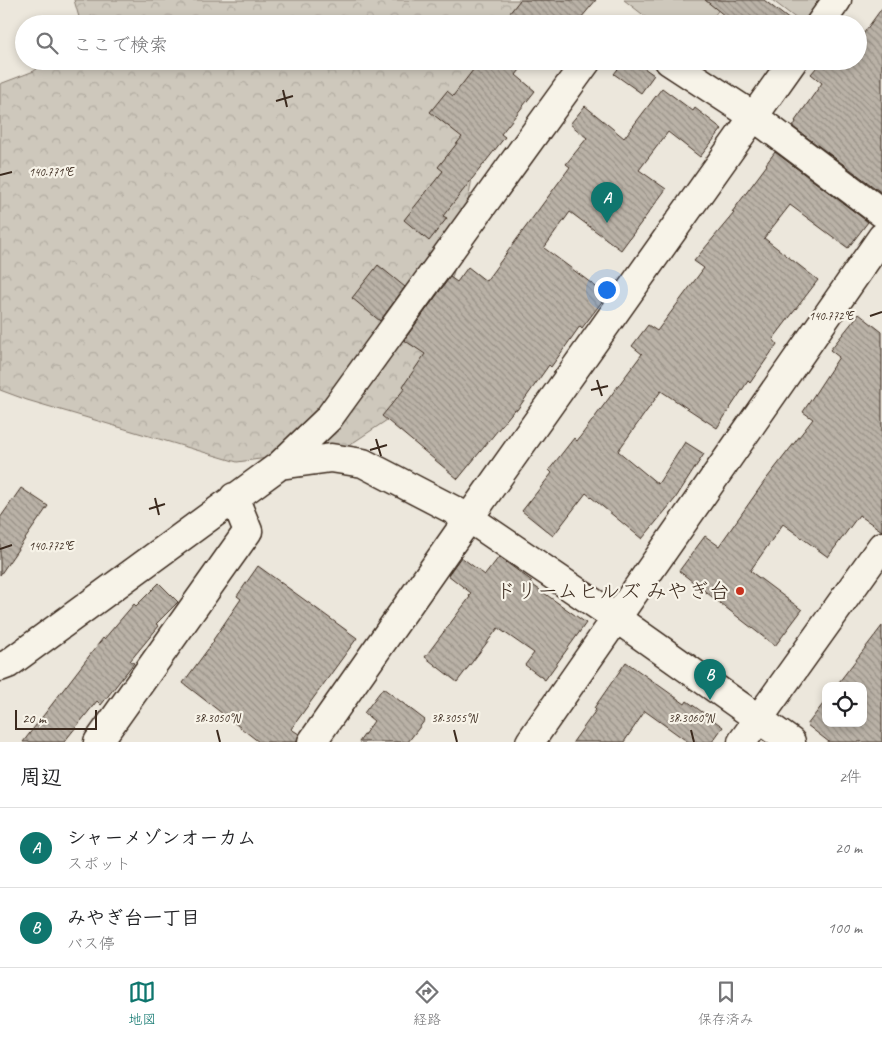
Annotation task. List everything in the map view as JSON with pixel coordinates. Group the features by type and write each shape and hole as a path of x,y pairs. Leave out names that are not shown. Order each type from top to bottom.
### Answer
{"street":[{"path":"826,15 837,0"},
{"path":"0,667 8,664 280,465 328,419 581,70"},
{"path":"683,70 754,116 882,213"},
{"path":"312,742 787,70"},
{"path":"530,742 882,237"},
{"path":"280,465 331,458 363,463 469,518 616,618 791,742"},
{"path":"98,742 248,531 234,497"},
{"path":"742,742 882,546"}],"green space":[{"path":"74,0 551,0 540,15 78,15"},
{"path":"624,0 726,0 715,15 643,15"},
{"path":"772,0 820,0 808,15 792,15"},
{"path":"500,70 486,90 461,246 427,366 402,410 345,448 237,462 27,400 0,390 0,84 34,71"}],"building":[{"path":"520,0 596,0 584,15 508,15"},
{"path":"705,0 764,0 783,15 724,15"},
{"path":"882,8 882,193 793,127 795,121 822,83 811,74 814,70 867,70 867,29"},
{"path":"473,70 520,70 516,75 535,91 501,134 505,137 443,216 447,218 429,241 404,220 443,171 438,167 462,137 430,112 447,91 453,96"},
{"path":"617,70 647,70 654,75 641,93 614,74"},
{"path":"662,88 693,111 695,108 722,129 700,157 668,132 639,170 666,189 621,250 570,212 544,248 607,295 582,328 580,326 551,367 549,365 517,410 515,409 458,479 382,416 405,388 403,386 425,354 404,340 450,277 457,282 468,267 486,281 570,167 566,164 587,138 570,124 585,106 624,138"},
{"path":"775,152 868,222 848,248 790,205 764,238 818,280 773,339 777,344 750,383 748,381 717,428 661,391 618,451 658,484 685,442 704,454 675,499 642,539 586,493 553,536 522,511 552,473 549,470 574,438 577,441 642,354 632,346 648,325 657,331 704,268 694,261 734,213 732,212"},
{"path":"378,265 405,287 380,321 352,298"},
{"path":"859,314 882,332 882,531 859,515 828,557 783,524 750,571 802,610 775,646 679,571 705,536 719,546 764,482 813,419 803,412 839,357 830,350"},
{"path":"21,488 48,506 0,575 0,518"},
{"path":"461,557 485,575 499,557 532,581 530,583 586,623 545,680 525,665 534,653 498,628 457,682 425,657 470,597 471,593 448,575"},
{"path":"258,566 357,638 291,729 299,734 297,742 259,742 183,683 214,641 241,599 237,596"},
{"path":"159,583 178,602 156,624 159,626 130,661 134,663 101,705 97,701 64,742 23,742 103,638 134,604 136,606"},
{"path":"882,626 882,742 829,742 807,725 822,705 822,727 867,727 867,682 839,682"},
{"path":"626,662 685,704 687,701 723,727 712,742 688,742 645,711 624,742 573,742 596,710 594,708"},
{"path":"383,688 425,720 408,742 359,742 374,721 364,713"}],"place":[{"name":"シャーメゾンオーカム","path":"607,223"},
{"name":"ドリームヒルズ みやぎ台","path":"740,591"},
{"name":"みやぎ台一丁目","path":"710,700"}]}
